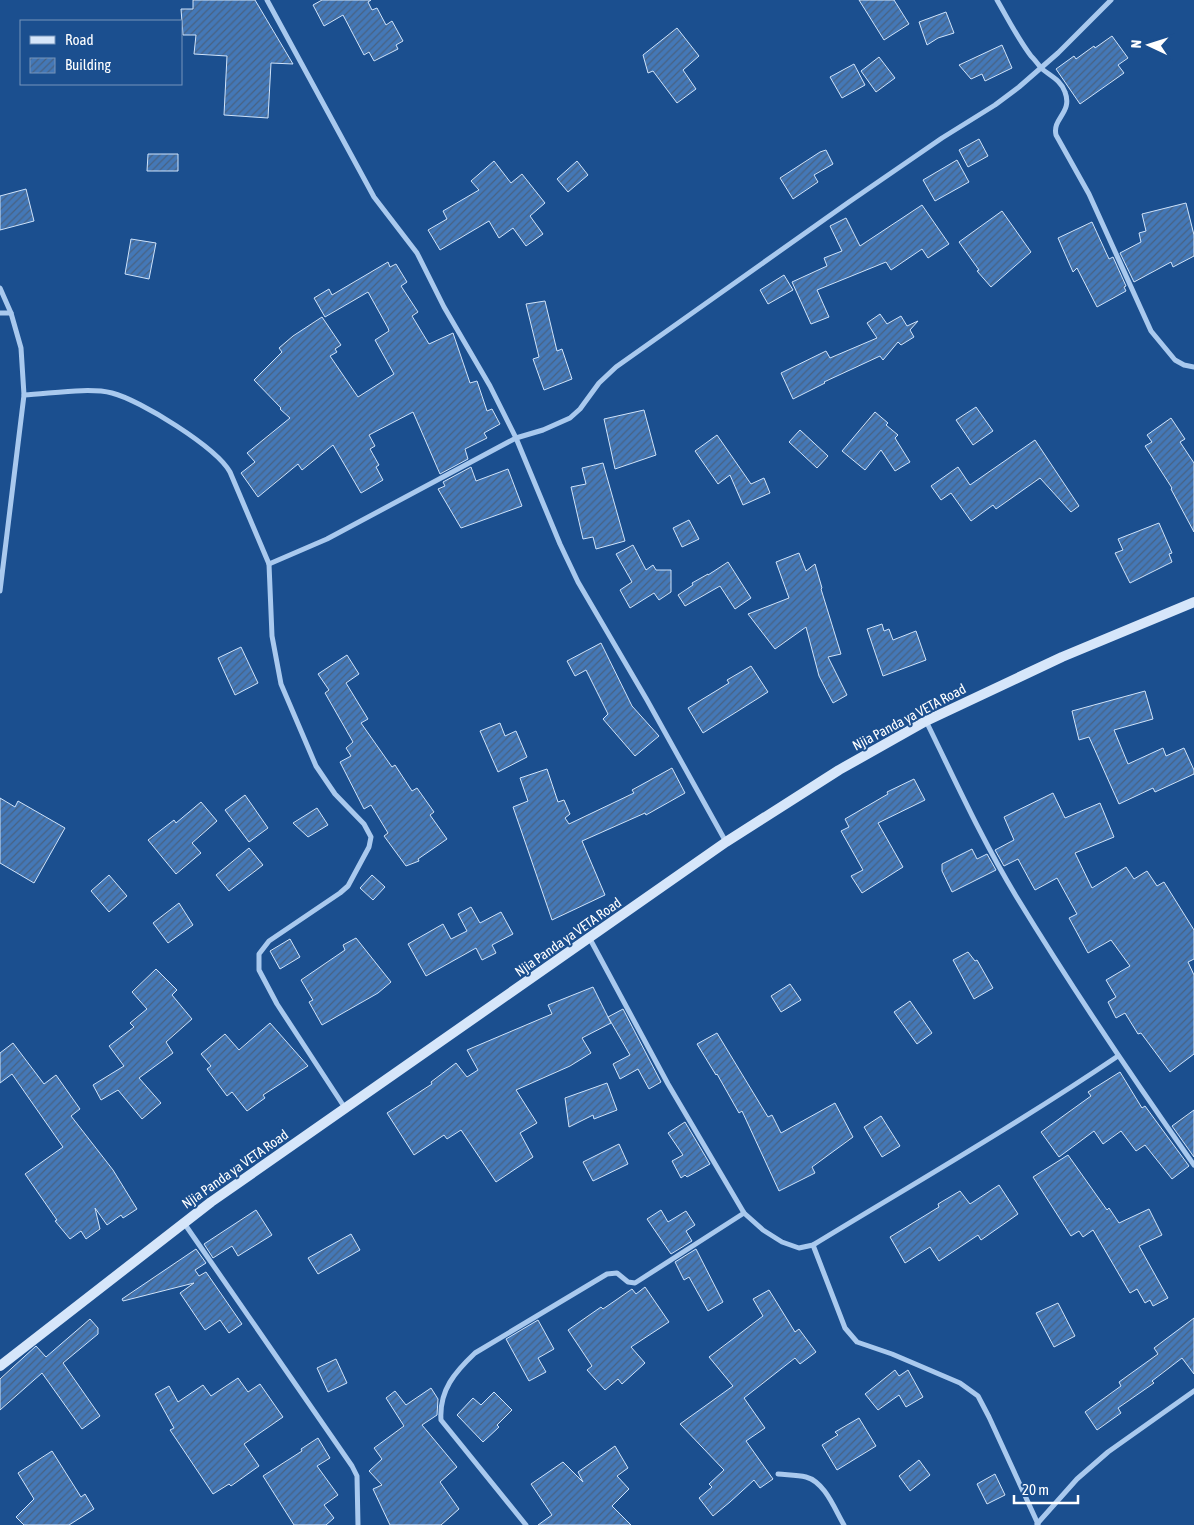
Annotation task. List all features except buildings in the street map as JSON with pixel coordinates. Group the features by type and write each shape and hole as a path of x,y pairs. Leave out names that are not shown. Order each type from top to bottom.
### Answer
{"street":[{"path":"267,0 374,197 417,253 444,307 490,386 516,438 560,544 578,582 647,700 726,842"},
{"path":"998,0 1020,40 1041,68 1060,84 1066,93 1067,104 1064,114 1055,128 1056,135 1089,194 1151,331 1175,360 1194,368"},
{"path":"268,564 327,539 516,438 543,430 570,418 580,409 599,383 616,367 942,138 996,105 1041,68 1111,0"},
{"path":"0,288 11,313 21,348 24,395 0,591"},
{"path":"0,313 11,313"},
{"path":"24,395 96,391 112,393 141,404 183,430 226,464 268,564 272,636 281,684 316,766 335,794 364,824 370,837 370,842 348,886 269,941 259,954 258,965 277,1004 345,1108"},
{"name":"Njia Panda ya VETA Road","path":"0,1366 210,1202 726,842 839,770 926,721 1062,657 1194,602"},
{"path":"926,721 971,815 1015,895 1118,1056 1194,1165"},
{"path":"590,938 668,1084 744,1213 763,1230 782,1242 799,1248 812,1245 979,1145 1067,1091 1118,1056"},
{"path":"526,1525 441,1420 448,1383 463,1364 475,1353 607,1274 618,1273 628,1282 635,1283 744,1213"},
{"path":"184,1223 352,1466 357,1476 358,1525"},
{"path":"812,1245 845,1328 857,1342 892,1354 960,1383 978,1396 1038,1524 1077,1479 1108,1452 1194,1390"},
{"path":"778,1474 805,1477 815,1481 822,1488 844,1525"}]}
